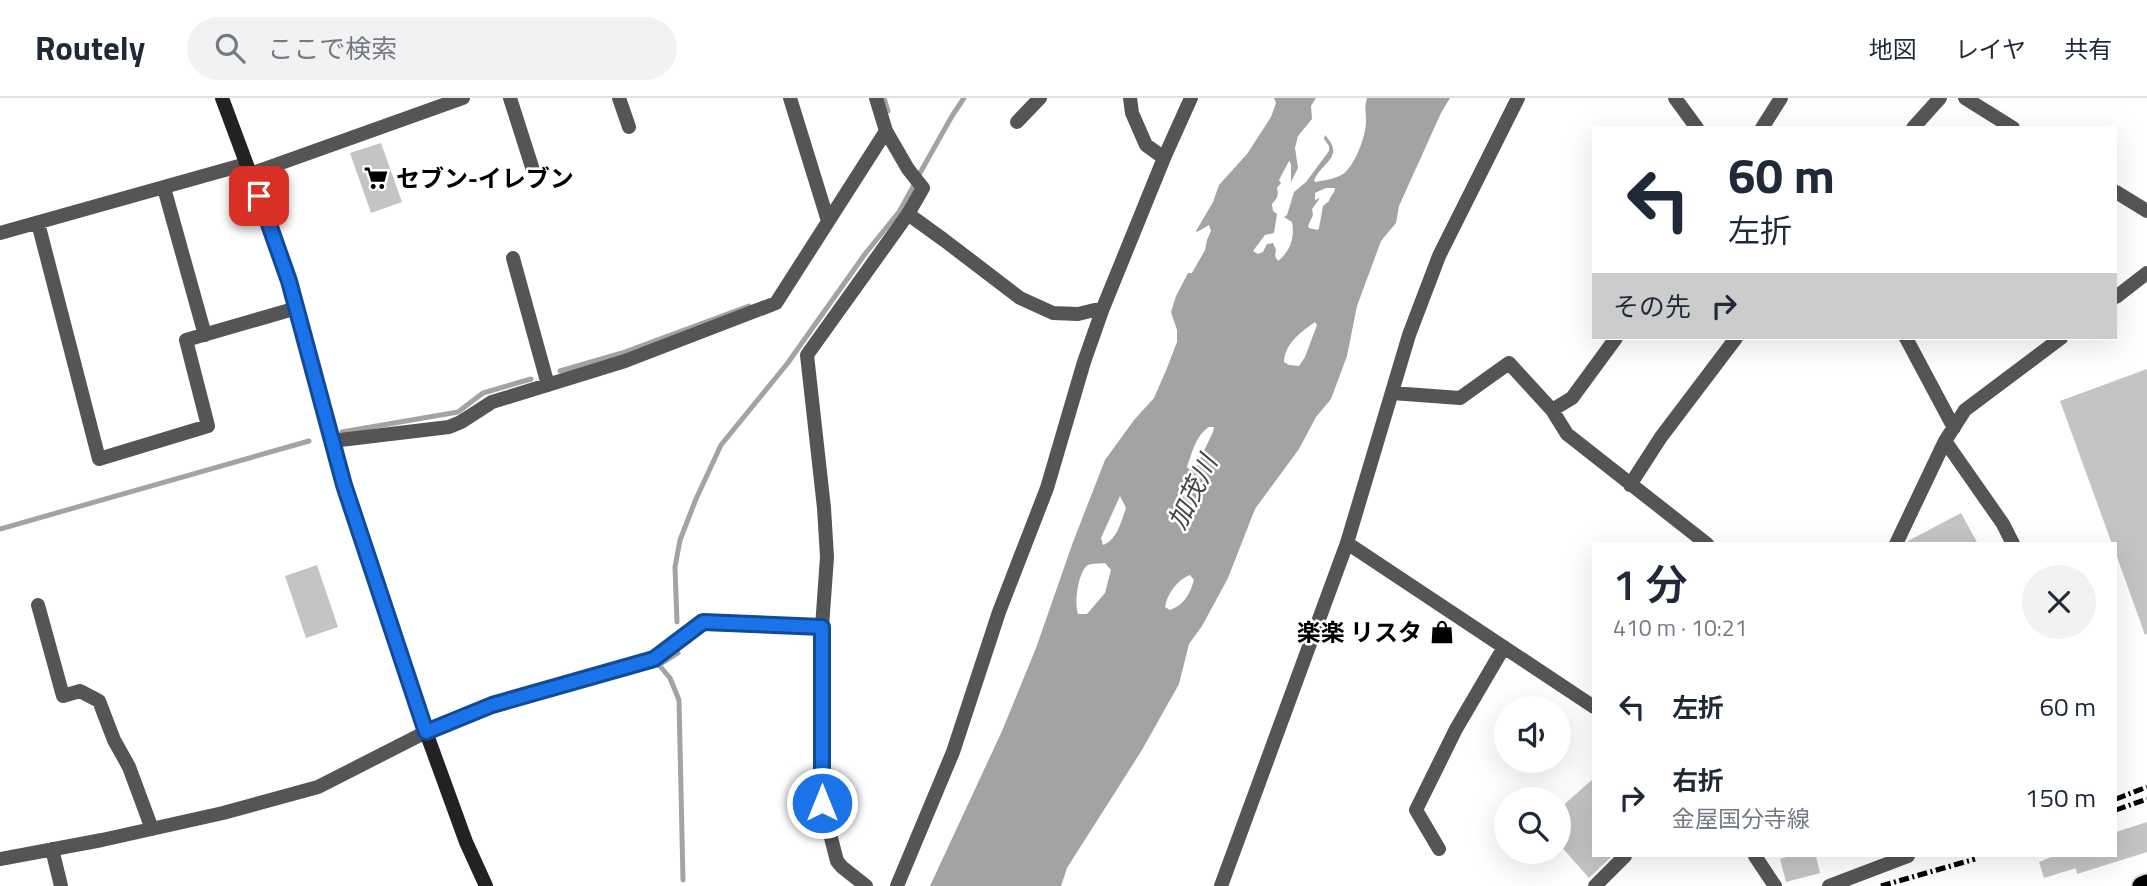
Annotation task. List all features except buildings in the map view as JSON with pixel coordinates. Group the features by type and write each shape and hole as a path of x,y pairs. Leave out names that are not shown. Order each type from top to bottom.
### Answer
{"highway":[{"path":"2142,886 2147,884"}],"main road":[{"path":"222,98 276,241 297,308 344,485 426,732 486,886"}],"street":[{"path":"0,233 164,188 248,169 463,98"},
{"path":"510,98 532,167"},
{"path":"619,98 628,127"},
{"path":"790,98 828,221"},
{"path":"866,886 837,861 822,803 822,627 827,545 807,355 908,214 923,188 908,169 886,131 876,98"},
{"path":"1017,122 1040,98"},
{"path":"1130,98 1132,113 1146,145 1164,158"},
{"path":"897,886 953,752 999,612 1047,488 1084,362 1103,308 1191,98"},
{"path":"1221,886 1347,543 1409,335 1439,256 1518,98"},
{"path":"1675,98 1696,126"},
{"path":"1763,126 1781,98"},
{"path":"1915,126 1940,98"},
{"path":"1965,98 2010,126"},
{"path":"332,441 449,426 461,422 492,402 625,361 776,303 886,131"},
{"path":"164,188 205,335"},
{"path":"2117,193 2147,211"},
{"path":"908,214 1020,298 1053,313 1078,314 1103,308"},
{"path":"38,222 99,459 208,426 186,340 297,308"},
{"path":"513,258 548,384"},
{"path":"2117,296 2147,273"},
{"path":"1552,410 1572,398 1615,340"},
{"path":"1630,485 1661,438 1734,340"},
{"path":"1907,340 1954,428"},
{"path":"1897,542 1945,441 1965,410 2058,340"},
{"path":"1392,393 1460,398 1509,363 1552,410 1567,434 1704,542"},
{"path":"1945,441 2003,524 2012,542"},
{"path":"1347,543 1592,706"},
{"path":"38,605 64,696 80,691 99,701 114,740 130,767 152,829"},
{"path":"0,859 223,813 318,787 426,732 492,705 654,659 703,622 822,627"},
{"path":"1439,849 1416,810 1456,729 1504,647"},
{"path":"52,849 61,886"},
{"path":"1595,886 1624,857"},
{"path":"1756,857 1775,886"},
{"path":"1829,886 1905,857"}],"water":[{"name":"加茂川","path":"1274,98 1316,98 1311,106 1312,119 1298,136 1295,148 1298,168 1291,182 1289,161 1279,180 1281,183 1277,188 1277,197 1272,204 1273,211 1277,214 1274,233 1265,235 1253,251 1258,254 1263,252 1267,244 1273,243 1278,261 1286,253 1292,239 1292,222 1284,217 1294,192 1306,182 1329,151 1325,135 1331,143 1333,155 1317,175 1314,181 1316,182 1340,176 1352,164 1365,133 1367,98 1450,98 1399,206 1396,223 1381,241 1357,306 1347,356 1331,399 1316,417 1299,449 1255,509 1228,578 1189,644 1179,684 1142,750 1067,868 1061,886 930,886 1002,731 1036,648 1105,460 1154,398 1167,368 1177,342 1177,330 1171,312 1176,296 1188,273 1192,273 1205,250 1211,231 1209,225 1196,231 1213,202 1219,185 1247,154 1271,117 1276,103","holes":["1326,188 1335,188 1329,201 1323,206 1318,230 1308,226 1313,215 1312,209 1320,198 1315,200 1315,193","1315,322 1317,325 1299,366 1289,365 1284,362 1287,349","1209,427 1214,427 1197,465 1190,470 1187,467 1201,435","1120,496 1126,508 1118,530 1108,543 1103,545 1101,538","1105,563 1111,570 1105,593 1087,614 1078,614 1079,581 1085,568 1092,564","1190,575 1194,580 1186,598 1170,610 1165,607 1166,602 1170,592"]}],"waterway":[{"path":"884,98 888,111"},
{"path":"920,173 964,98"},
{"path":"677,622 675,567 680,540 721,445 787,364 865,254 899,212 914,185"},
{"path":"560,371 622,353 749,306"},
{"path":"342,432 458,412 483,393 531,379"},
{"path":"0,529 309,441"},
{"path":"678,653 659,665 670,678 679,700 683,880"}],"railway":[{"path":"2117,799 2147,787"},
{"path":"2117,810 2147,799"},
{"path":"1881,886 1975,859"}],"place":[{"name":"セブン-イレブン","path":"376,178"},
{"name":"楽楽 リスタ","path":"1442,632"}],"route":[{"path":"259,196 289,281 344,485 426,732 492,705 654,659 703,622 822,627 822,803"}]}
